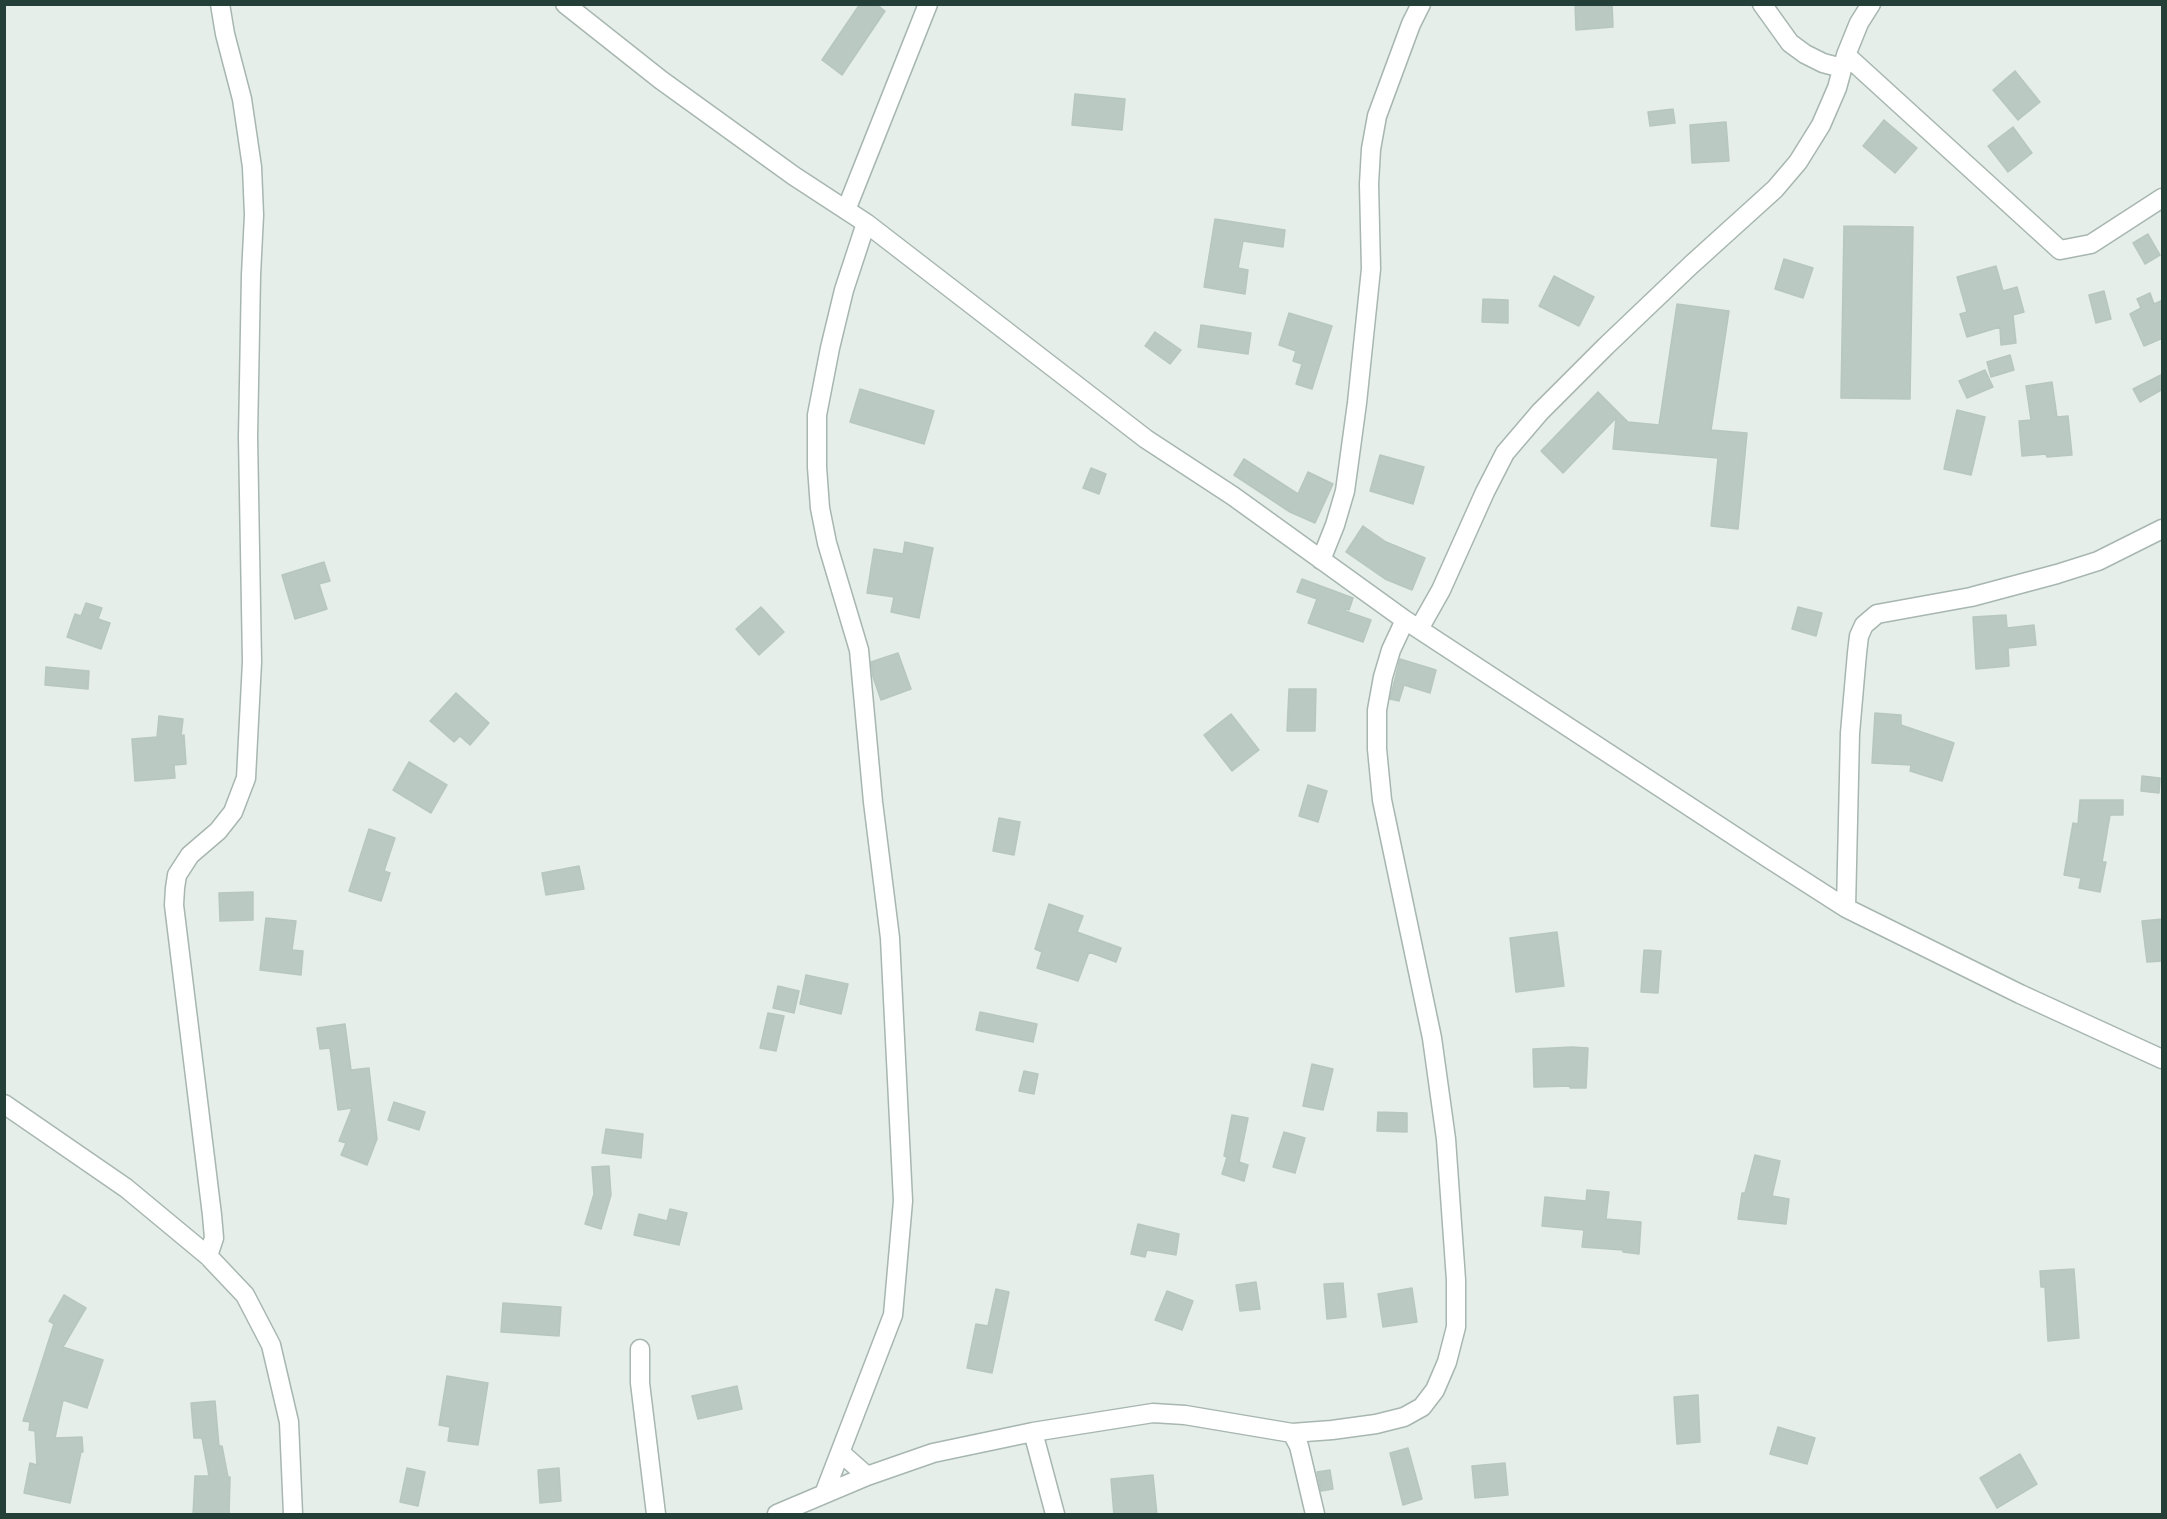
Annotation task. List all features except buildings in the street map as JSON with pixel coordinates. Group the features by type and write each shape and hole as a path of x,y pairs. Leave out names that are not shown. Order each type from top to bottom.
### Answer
{"street":[{"path":"208,1256 214,1238 212,1215 174,905 175,888 177,875 190,855 218,831 232,812 246,778 252,662 248,436 254,215 252,167 242,99 220,4"},
{"path":"565,4 661,80 794,176 866,223 1146,439 1233,496 1412,624 1846,908 2020,994 2163,1059"},
{"path":"846,210 928,4"},
{"path":"1320,560 1335,525 1345,491 1357,403 1371,269 1369,184 1371,149 1377,116 1411,24 1421,4"},
{"path":"1762,4 1790,43 1823,63 1844,61 2060,250 2091,244 2163,198"},
{"path":"777,1515 867,1476 933,1453 1033,1432 1153,1413 1185,1415 1292,1433 1332,1430 1376,1424 1404,1417 1422,1407 1435,1390 1447,1362 1456,1327 1456,1280 1446,1139 1432,1038 1382,800 1377,749 1377,710 1391,650 1441,590 1505,453 1540,412 1606,346 1690,265 1775,189 1798,162 1821,125 1837,88 1844,61 1859,23 1871,4"},
{"path":"824,1494 893,1315 903,1201 890,938 873,802 859,650 827,543 820,508 817,468 817,415 830,348 844,290 866,223"},
{"path":"1846,908 1850,733 1858,644 1864,625 1877,614 1971,597 2098,561 2163,529"},
{"path":"4,1104 126,1188 208,1256 245,1295 271,1345 289,1422 293,1515"},
{"path":"640,1349 640,1383 656,1515"},
{"path":"1033,1432 1055,1515"},
{"path":"1292,1433 1299,1446 1315,1515"},
{"path":"841,1453 867,1476"}]}
